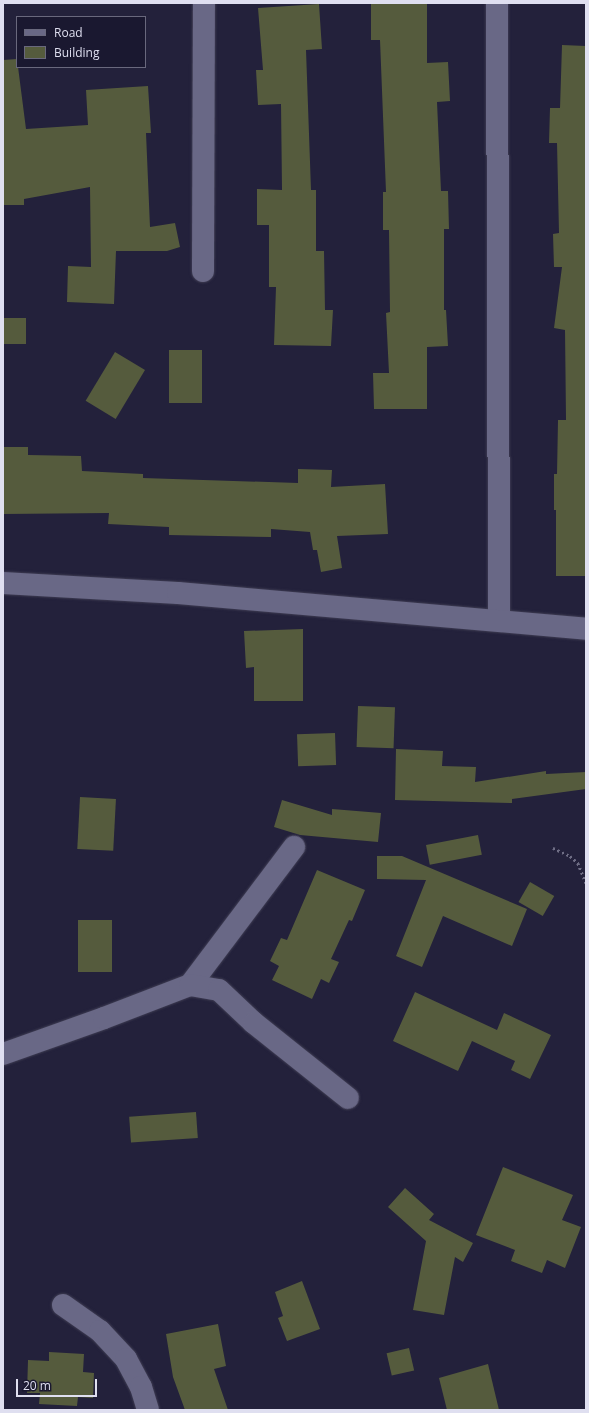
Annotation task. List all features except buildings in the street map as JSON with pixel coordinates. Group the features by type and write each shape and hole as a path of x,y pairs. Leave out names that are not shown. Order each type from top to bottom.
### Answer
{"street":[{"path":"203,271 204,3"},
{"path":"497,3 499,620"},
{"path":"3,582 178,593 499,620 586,630"},
{"path":"190,985 294,847"},
{"path":"3,1054 190,985 219,990 254,1023 348,1098"},
{"path":"63,1305 100,1331 126,1359 141,1387 148,1410"}],"path":[{"path":"553,848 570,856 578,863 586,882"}]}
